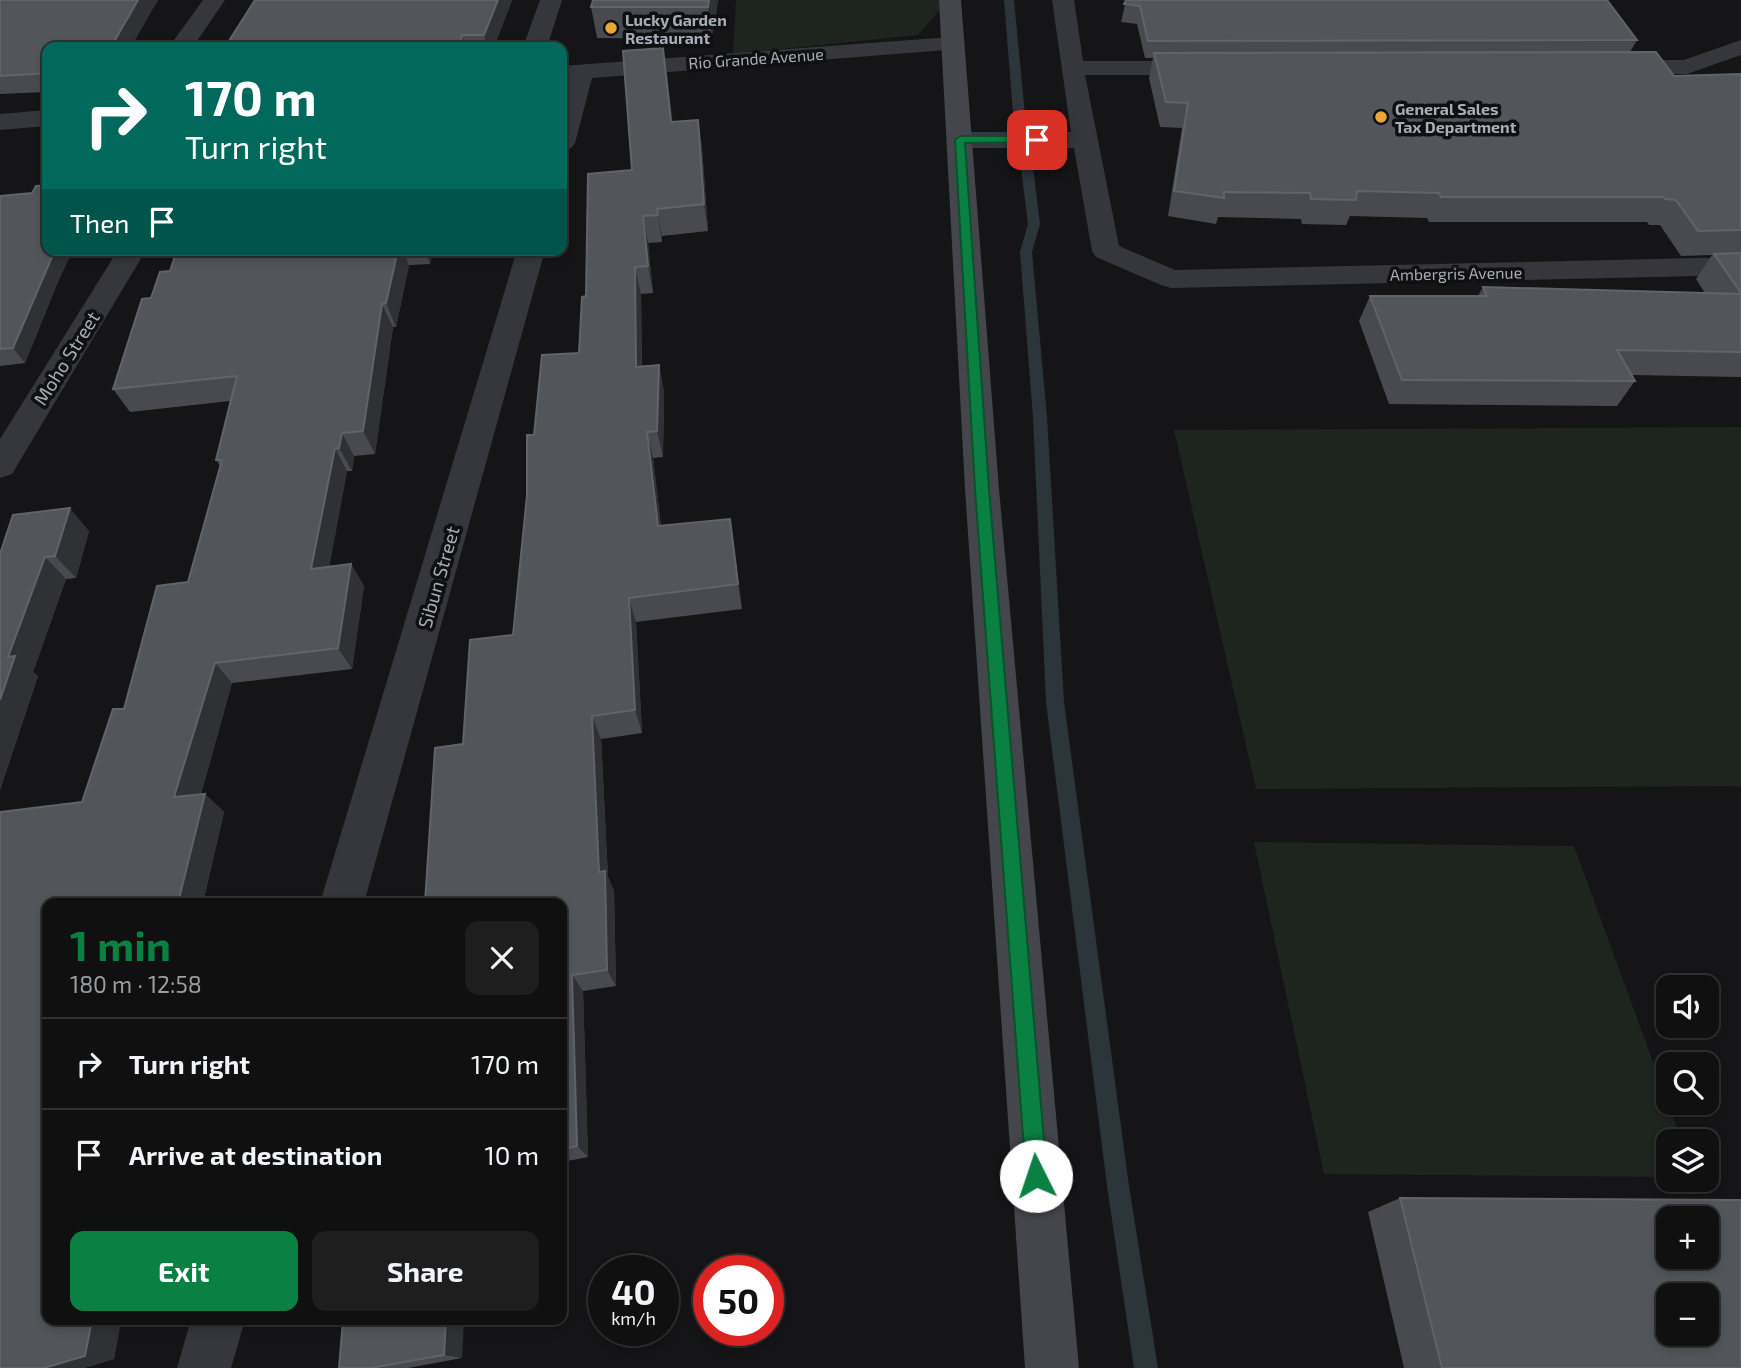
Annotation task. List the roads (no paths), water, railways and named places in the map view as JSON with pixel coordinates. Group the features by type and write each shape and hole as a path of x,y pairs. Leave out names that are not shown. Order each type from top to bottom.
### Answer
{"main road":[{"path":"950,0 982,489 1052,1368"}],"street":[{"path":"185,42 214,0"},
{"path":"537,42 551,0"},
{"path":"960,140 1084,140 1063,0"},
{"name":"Rio Grande Avenue","path":"572,72 951,44"},
{"path":"1590,67 1688,67 1741,47"},
{"path":"1072,68 1226,68"},
{"path":"567,107 572,72"},
{"path":"0,122 42,118"},
{"name":"Ambergris Avenue","path":"1084,140 1106,251 1171,279 1741,266"},
{"name":"Moho Street","path":"0,466 128,256"},
{"name":"Sibun Street","path":"343,898 529,256"},
{"path":"204,1368 217,1325"}],"waterway":[{"path":"1009,0 1020,125"},
{"path":"1026,160 1034,224 1026,252 1040,417 1055,702 1118,1186 1146,1368"}],"place":[{"name":"Lucky Garden Restaurant","path":"611,28"},
{"name":"General Sales Tax Department","path":"1381,117"}]}
